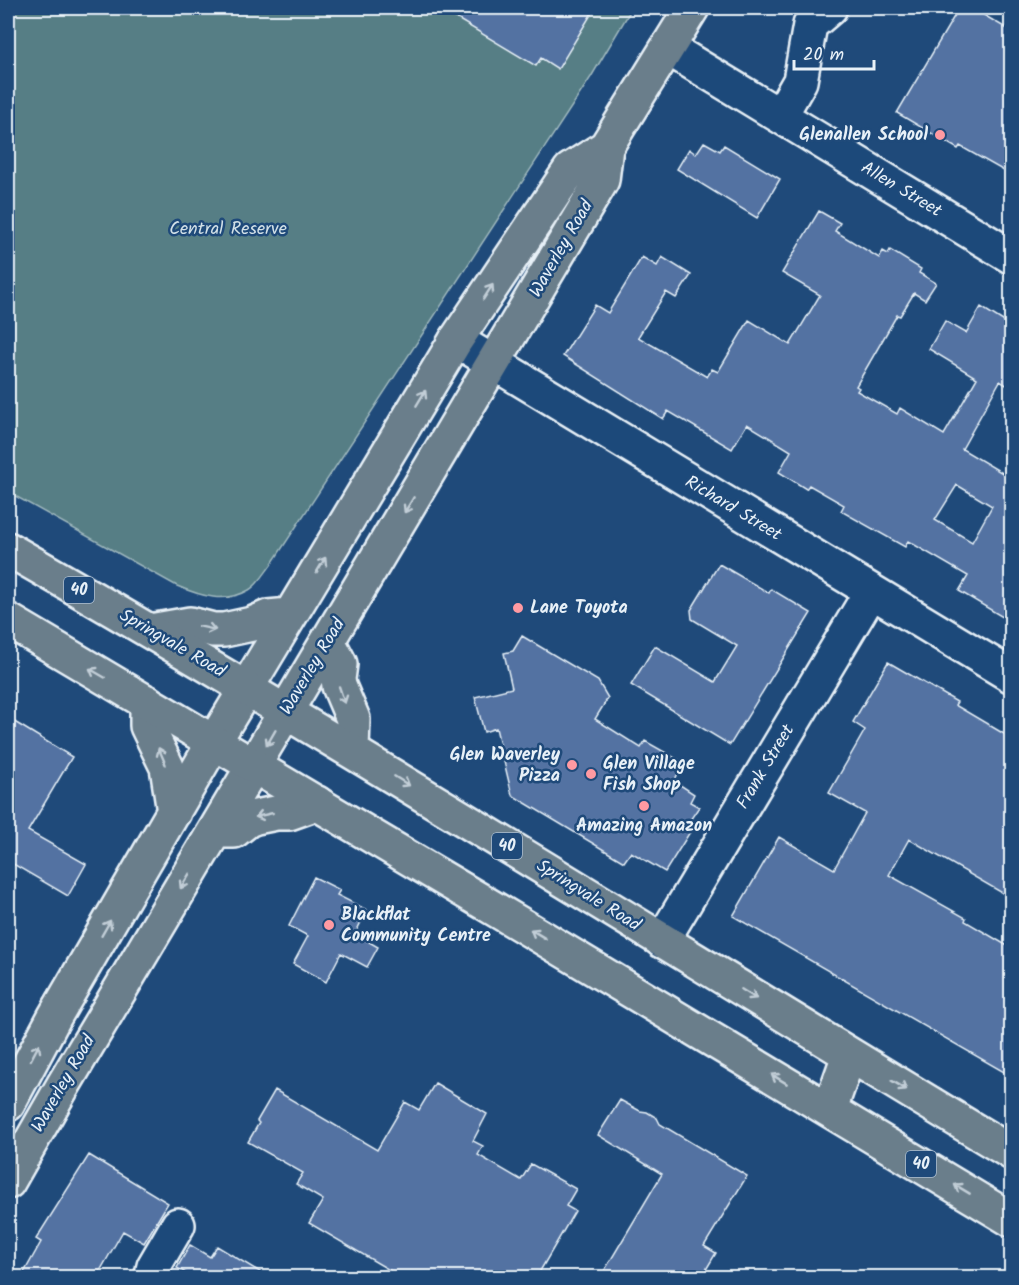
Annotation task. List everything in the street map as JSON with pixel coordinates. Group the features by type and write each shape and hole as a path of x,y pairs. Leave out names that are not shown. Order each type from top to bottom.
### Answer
{"main road":[{"name":"Waverley Road","path":"8,1182 64,1084 602,180 606,147 692,8"},
{"name":"Waverley Road","path":"8,1104 55,1016 214,742 456,340 570,170 606,147"},
{"name":"Springvale Road","path":"8,549 352,750 662,942 1011,1153"},
{"path":"150,631 190,624 213,630 224,630 252,624 268,617 290,615"},
{"name":"40","path":"8,620 830,1109 1011,1220"},
{"path":"328,641 340,664 339,686 353,719 352,750"},
{"path":"147,702 147,726 167,767 174,812"},
{"path":"215,831 234,831 256,817 289,813 317,803"},
{"path":"830,1109 849,1054"}],"street":[{"path":"780,116 800,81 810,25 830,8"},
{"name":"Allen Street","path":"668,48 1011,257"},
{"name":"Richard Street","path":"456,340 1011,676"},
{"name":"Frank Street","path":"662,942 871,592"},
{"path":"151,1278 154,1266 178,1225"}],"green space":[{"name":"Central Reserve","path":"8,8 632,8 591,77 271,565 255,585 240,594 222,598 213,597 177,586 8,492"}],"building":[{"path":"439,8 595,8 558,69 541,58 536,66"},
{"path":"959,8 972,8 1011,31 1011,175 960,146 958,149 897,113"},
{"path":"704,142 720,151 724,145 780,179 757,218 677,169 689,149 696,154"},
{"path":"819,211 840,223 835,231 879,258 883,251 888,254 890,250 921,269 919,273 936,283 925,300 914,293 900,316 897,315 856,386 859,388 857,391 897,414 900,408 944,435 977,378 929,349 945,321 966,333 981,307 1011,326 1011,388 1000,381 962,449 1009,477 1011,473 1011,622 959,591 968,576 908,541 905,547 841,511 844,505 809,485 806,489 779,472 791,451 747,424 732,449 668,411 663,419 563,356 595,305 608,313 642,257 657,266 662,257 691,275 676,298 666,292 638,337 707,377 712,369 718,372 749,320 790,345 820,295 782,273","holes":["957,485 992,506 972,542 935,520"]},
{"path":"719,564 769,593 771,589 811,613 730,745 631,685 655,646 715,682 737,646 692,619 691,610"},
{"path":"522,636 598,681 608,698 595,719 641,748 645,741 684,763 674,781 694,794 690,802 699,807 690,820 695,824 665,872 631,852 624,862 512,795 496,728 484,732 475,697 512,688 504,653 513,651"},
{"path":"888,662 957,702 955,705 1011,738 1011,898 909,839 889,875 966,918 965,921 1011,948 1011,1076 733,916 779,837 834,869 865,813 829,793 865,730 853,722"},
{"path":"8,718 72,757 28,831 86,864 68,896 10,862 8,867"},
{"path":"314,877 340,890 337,895 367,910 355,934 378,947 367,967 341,953 326,982 293,964 308,936 289,926"},
{"path":"435,1083 487,1114 473,1141 483,1146 478,1155 521,1180 531,1164 576,1189 566,1206 575,1211 536,1278 403,1278 309,1223 323,1200 296,1184 303,1173 248,1142 275,1090 377,1150 405,1102 419,1110"},
{"path":"620,1100 640,1111 647,1112 657,1118 660,1124 747,1176 704,1246 716,1253 701,1278 600,1278 662,1174 598,1135"},
{"path":"89,1155 168,1203 144,1243 123,1231 96,1278 21,1278 41,1242 36,1239"},
{"path":"190,1245 210,1257 217,1246 270,1278 194,1278 177,1268"}],"place":[{"name":"Glenallen School","path":"940,135"},
{"name":"Lane Toyota","path":"518,608"},
{"name":"Glen Waverley Pizza","path":"572,765"},
{"name":"Glen Village Fish Shop","path":"591,774"},
{"name":"Amazing Amazon","path":"644,806"},
{"name":"Blackflat Community Centre","path":"329,925"}]}
